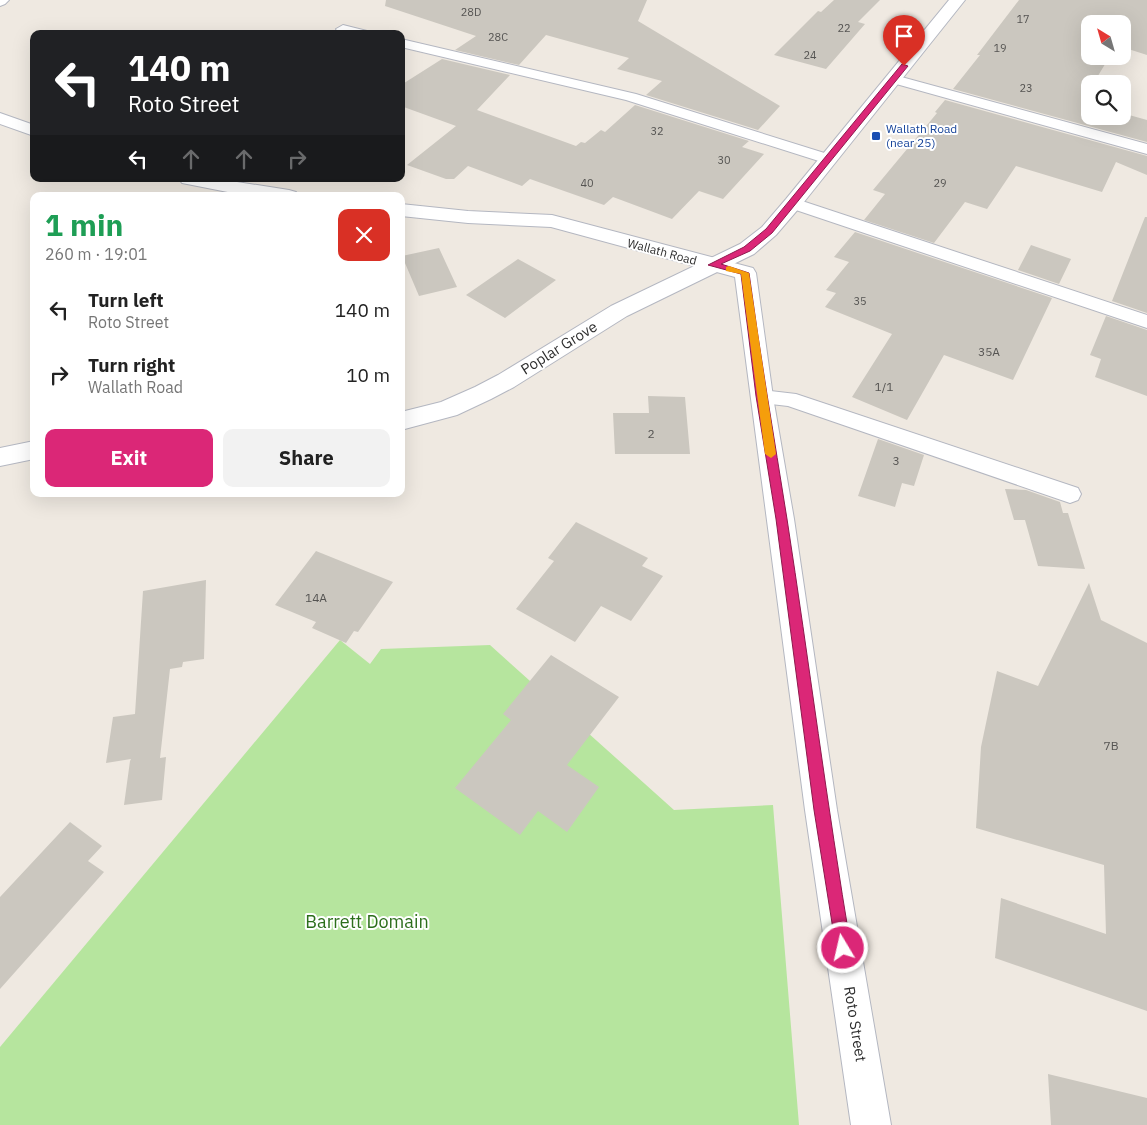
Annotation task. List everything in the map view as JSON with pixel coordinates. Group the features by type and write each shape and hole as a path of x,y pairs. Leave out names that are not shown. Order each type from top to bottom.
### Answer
{"street":[{"name":"Wallath Road","path":"405,210 468,217 552,221 713,265 747,249 769,231 957,0"},
{"path":"0,118 30,129"},
{"path":"205,182 256,192"},
{"name":"Roto Street","path":"713,265 745,273 761,396 782,519 821,810 871,1125"},
{"name":"Poplar Grove","path":"405,420 448,409 491,389 619,311 713,265"},
{"path":"0,457 30,451"}],"lane":[{"path":"342,29 346,30"},
{"path":"405,44 631,97 828,159"},
{"path":"894,79 1147,149"},
{"path":"793,203 1147,322"},
{"path":"761,396 789,399 1070,494"}],"green space":[{"name":"Barrett Domain","path":"340,640 370,664 381,649 490,645 674,810 773,805 799,1125 0,1125 0,1047"}],"building":[{"path":"386,0 647,0 638,21 780,106 758,130 646,95 662,81 617,69 629,58 546,35 519,65 455,50 476,36 385,6"},
{"path":"834,0 880,0 858,22 865,24 826,69 774,55 818,11 821,12"},
{"path":"1019,0 1147,0 1147,55 1131,50 1131,15 1081,15 1081,65 1105,65 1098,75 1081,75 1081,124 953,89 980,55 977,55"},
{"path":"442,59 510,75 477,110 576,146 581,142 585,143 601,130 605,132 635,105 749,141 742,147 764,154 723,199 699,191 672,219 613,197 604,205 530,179 522,186 468,166 454,179 446,179 407,165 456,126 405,107 405,82"},
{"path":"945,100 1147,156 1147,175 1116,162 1102,192 1016,166 987,209 965,202 934,243 864,220 885,194 873,190 937,113 935,112"},
{"path":"1131,116 1147,120 1147,142 1085,125 1131,125"},
{"path":"1145,217 1147,217 1147,313 1112,301"},
{"path":"855,232 1052,298 1013,380 944,355 907,420 852,397 892,334 825,307 836,293 826,290 849,262 834,257"},
{"path":"1031,245 1071,259 1059,284 1018,270"},
{"path":"439,248 457,287 419,296 405,263 405,255"},
{"path":"518,259 556,280 505,318 466,295"},
{"path":"1106,316 1147,330 1147,396 1095,377 1101,359 1090,355"},
{"path":"648,396 685,397 690,454 615,454 613,413 649,413"},
{"path":"878,439 924,455 914,486 902,483 895,507 858,496"},
{"path":"1005,489 1026,490 1060,502 1063,513 1068,513 1085,569 1038,566 1025,520 1014,520"},
{"path":"576,522 648,558 642,566 663,576 631,621 601,606 575,642 516,609 554,561 548,558"},
{"path":"316,551 393,582 358,632 354,631 346,643 312,628 316,622 275,605"},
{"path":"206,580 204,659 183,662 182,667 170,669 160,758 166,757 162,800 124,805 131,759 106,763 113,717 135,714 143,591"},
{"path":"1089,583 1101,620 1147,643 1147,1011 995,958 1001,898 1106,934 1104,865 976,828 981,747 997,671 1038,686"},
{"path":"551,655 619,697 567,765 599,787 567,832 538,811 520,835 455,788 511,720 503,714"},
{"path":"70,822 102,846 88,861 104,872 0,989 0,897"},
{"path":"1048,1074 1147,1098 1147,1125 1051,1125"}],"slow traffic":[{"path":"729,269 745,273 761,396 771,454"}],"place":[{"name":"Wallath Road (near 25)","path":"876,136"}],"route":[{"path":"843,948 821,810 782,519 761,396 745,273 713,265 747,249 769,231 904,66"}]}
